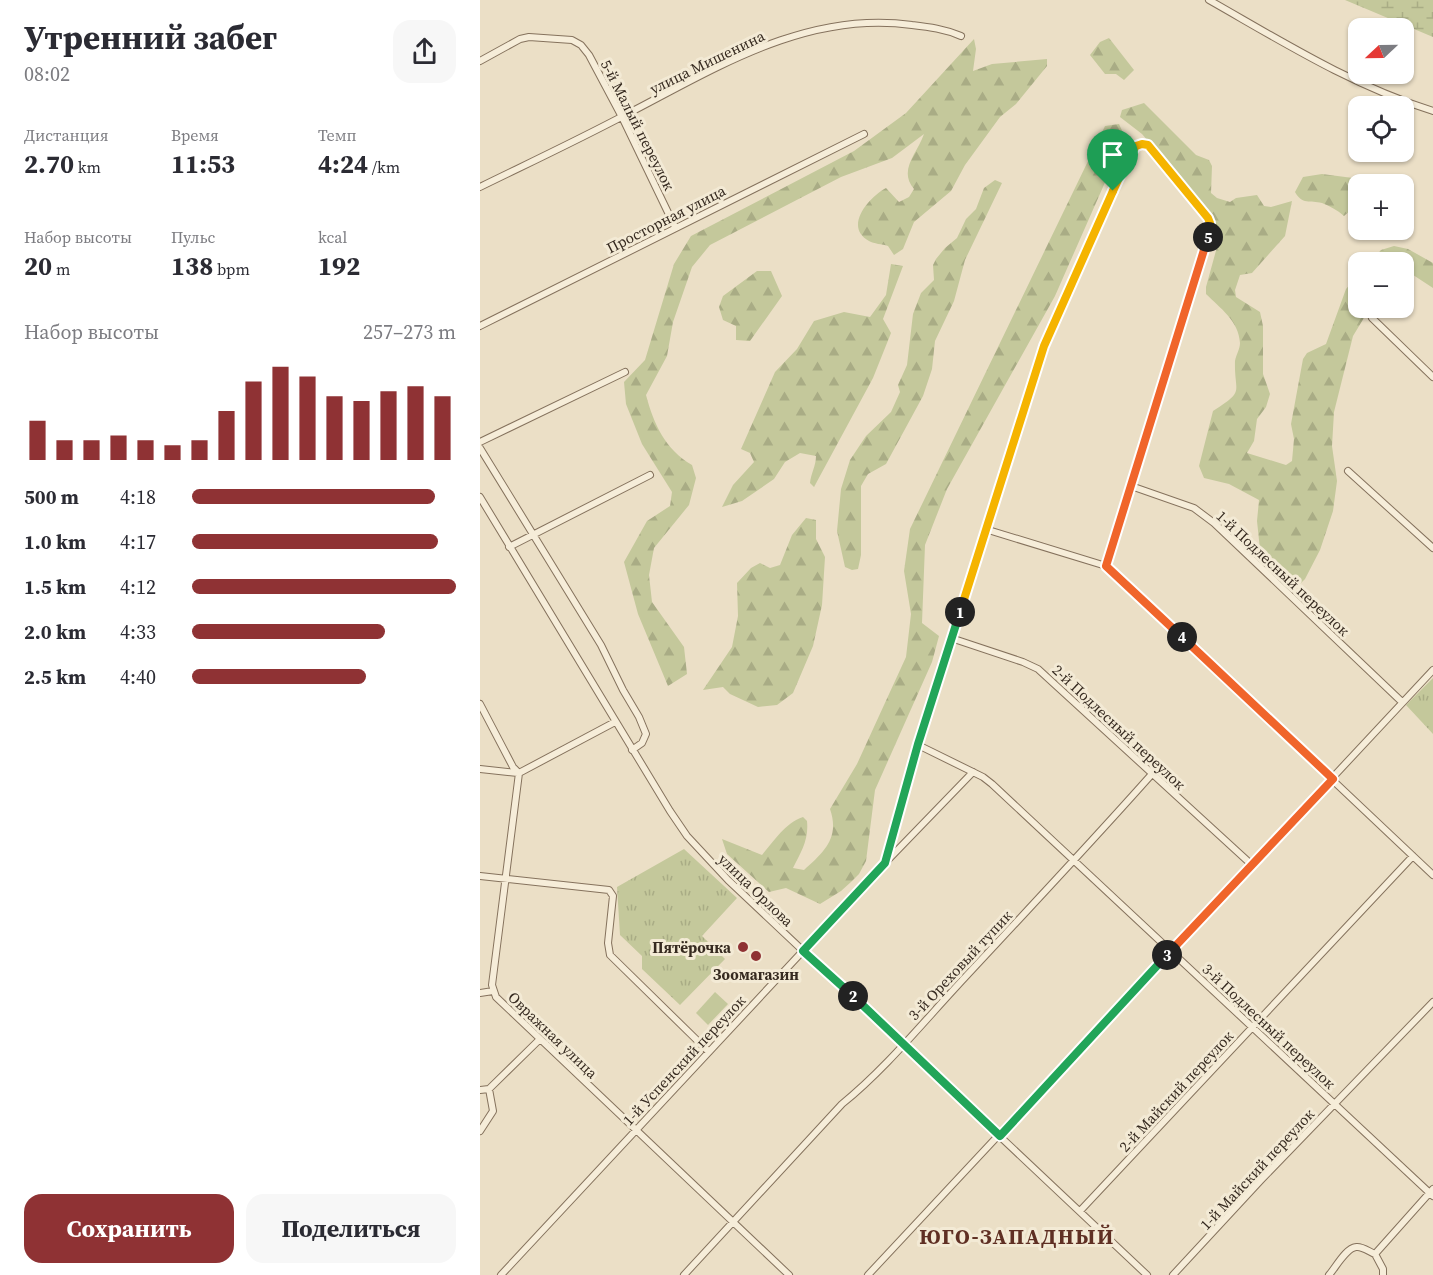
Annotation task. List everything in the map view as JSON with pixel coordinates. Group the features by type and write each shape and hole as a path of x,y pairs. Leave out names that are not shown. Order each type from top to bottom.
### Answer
{"street":[{"path":"1209,0 1346,77 1397,99 1433,111"},
{"name":"улица Мишенина","path":"480,187 733,60 812,29 886,21 947,30 961,36"},
{"name":"5-й Малый переулок","path":"480,61 520,39 529,37 572,40 581,45 589,55 622,117 675,227"},
{"name":"Просторная улица","path":"480,326 864,134"},
{"name":"1-й Успенский переулок","path":"885,863 918,744 1044,346 1128,158 1136,146 1142,144 1152,148 1208,218 1210,229 1131,486"},
{"path":"1372,318 1433,377"},
{"path":"480,442 625,372"},
{"path":"480,448 601,645 639,717 646,734 642,743 632,750"},
{"path":"1348,471 1433,548"},
{"path":"509,547 650,475"},
{"path":"1106,566 1131,486"},
{"name":"1-й Подлесный переулок","path":"1131,486 1194,508 1214,523 1402,702"},
{"name":"улица Орлова","path":"480,497 632,750 687,836 707,860 1148,1275"},
{"path":"985,529 1106,566 1433,875"},
{"name":"2-й Подлесный переулок","path":"951,638 1038,669 1252,865"},
{"path":"867,1275 1000,1136 1433,670"},
{"path":"480,704 513,767 519,773"},
{"path":"480,768 519,773 615,722"},
{"name":"3-й Подлесный переулок","path":"918,744 992,784 1334,1105 1432,1193"},
{"name":"1-й Успенский переулок","path":"501,1275 885,863 973,772"},
{"name":"Овражная улица","path":"519,773 492,985 496,997 789,1275"},
{"name":"3-й Ореховый тупик","path":"684,1275 1152,774"},
{"name":"2-й Майский переулок","path":"1080,1210 1413,856"},
{"path":"480,876 609,890 614,896 608,943 610,955 709,1052"},
{"path":"480,993 493,991"},
{"name":"1-й Майский переулок","path":"1173,1275 1433,1002"},
{"path":"1428,1008 1433,1013"},
{"path":"480,1090 489,1089 539,1040"},
{"path":"480,1131 493,1111 489,1089"},
{"path":"1375,1254 1432,1193"},
{"path":"1329,1275 1355,1247 1375,1254 1383,1269 1383,1275"}],"green space":[{"path":"1345,0 1433,0 1433,37 1414,29 1414,18 1388,18"},
{"path":"1109,38 1134,70 1124,80 1116,74 1105,74 1090,55 1100,42"},
{"path":"974,39 976,49 973,71 992,64 1047,59 1047,66 1016,104 1000,117 965,165 951,191 914,222 903,249 894,255 888,246 869,241 858,228 858,220 866,205 886,188 899,202 909,197 914,189 910,182 908,169 924,134 892,158 841,177 710,245 692,267 673,322 667,356 646,395 662,435 675,452 692,465 696,478 689,505 654,548 649,575 652,602 684,647 687,674 668,686 638,614 624,562 647,521 670,506 672,492 642,444 626,404 624,382 645,360 674,264 691,236 854,151 906,113"},
{"path":"1144,103 1196,155 1209,160 1212,166 1211,193 1217,198 1230,202 1236,198 1257,195 1264,206 1271,207 1292,201 1285,236 1252,273 1240,275 1235,290 1236,297 1260,312 1263,326 1263,374 1270,394 1266,407 1257,419 1254,441 1247,453 1286,465 1292,461 1294,439 1291,424 1303,359 1307,353 1326,344 1348,287 1348,318 1364,318 1353,336 1334,412 1332,446 1337,481 1333,511 1320,550 1305,579 1295,589 1261,559 1257,521 1259,500 1229,484 1204,478 1199,466 1213,411 1230,399 1236,390 1235,361 1240,345 1239,335 1228,316 1206,294 1220,236 1214,219 1142,134 1120,117 1122,110"},
{"path":"1119,124 1125,137 1055,296 947,489 925,545 922,623 939,636 932,662 875,790 866,861 859,874 851,882 820,904 786,888 769,892 727,854 722,839 762,855 785,828 803,817 807,821 807,834 793,868 804,870 828,844 833,828 830,809 857,764 906,657 911,614 904,571 910,529 1105,126"},
{"path":"1322,174 1348,177 1348,213 1344,216 1322,203 1300,199 1295,192 1303,177"},
{"path":"995,180 1002,183 965,260 954,301 935,341 932,369 923,396 886,464 868,474 861,486 861,555 858,569 852,570 845,567 837,531 841,489 850,460 866,436 891,412 900,392 898,385 907,365 913,314 921,293 934,280 933,265 936,259 957,238 966,219 976,209 984,188"},
{"path":"1394,246 1413,252 1379,252"},
{"path":"1414,252 1433,263 1433,288 1414,276"},
{"path":"891,264 903,266 883,319 891,333 873,378 814,487 810,483 816,456 800,453 785,462 774,479 742,501 722,507 733,485 754,462 750,453 741,449 775,372 797,349 814,321 844,312 870,317 886,295"},
{"path":"757,271 771,271 782,296 750,341 736,340 736,326 723,320 719,307 723,296"},
{"path":"806,518 816,520 816,539 825,557 822,605 813,646 793,693 777,705 758,707 730,694 723,687 703,690 732,647 738,616 737,583 751,568 760,563 770,568 780,565 792,535"},
{"path":"1433,678 1433,734 1406,705"},
{"path":"684,849 737,898 702,936 725,959 680,1005 642,969 642,956 620,935 617,887"},
{"path":"715,992 728,1004 708,1025 696,1013"}],"place":[{"name":"Пятёрочка","path":"743,947"},
{"name":"Зоомагазин","path":"756,956"}],"district":[{"name":"ЮГО-ЗАПАДНЫЙ","path":"1017,1236"}],"route":[{"path":"1148,145 1208,218 1210,229 1106,566 1333,779 1000,1136 803,951 885,863 918,744 1044,346 1113,191 1132,151 1136,146 1148,145"}]}
